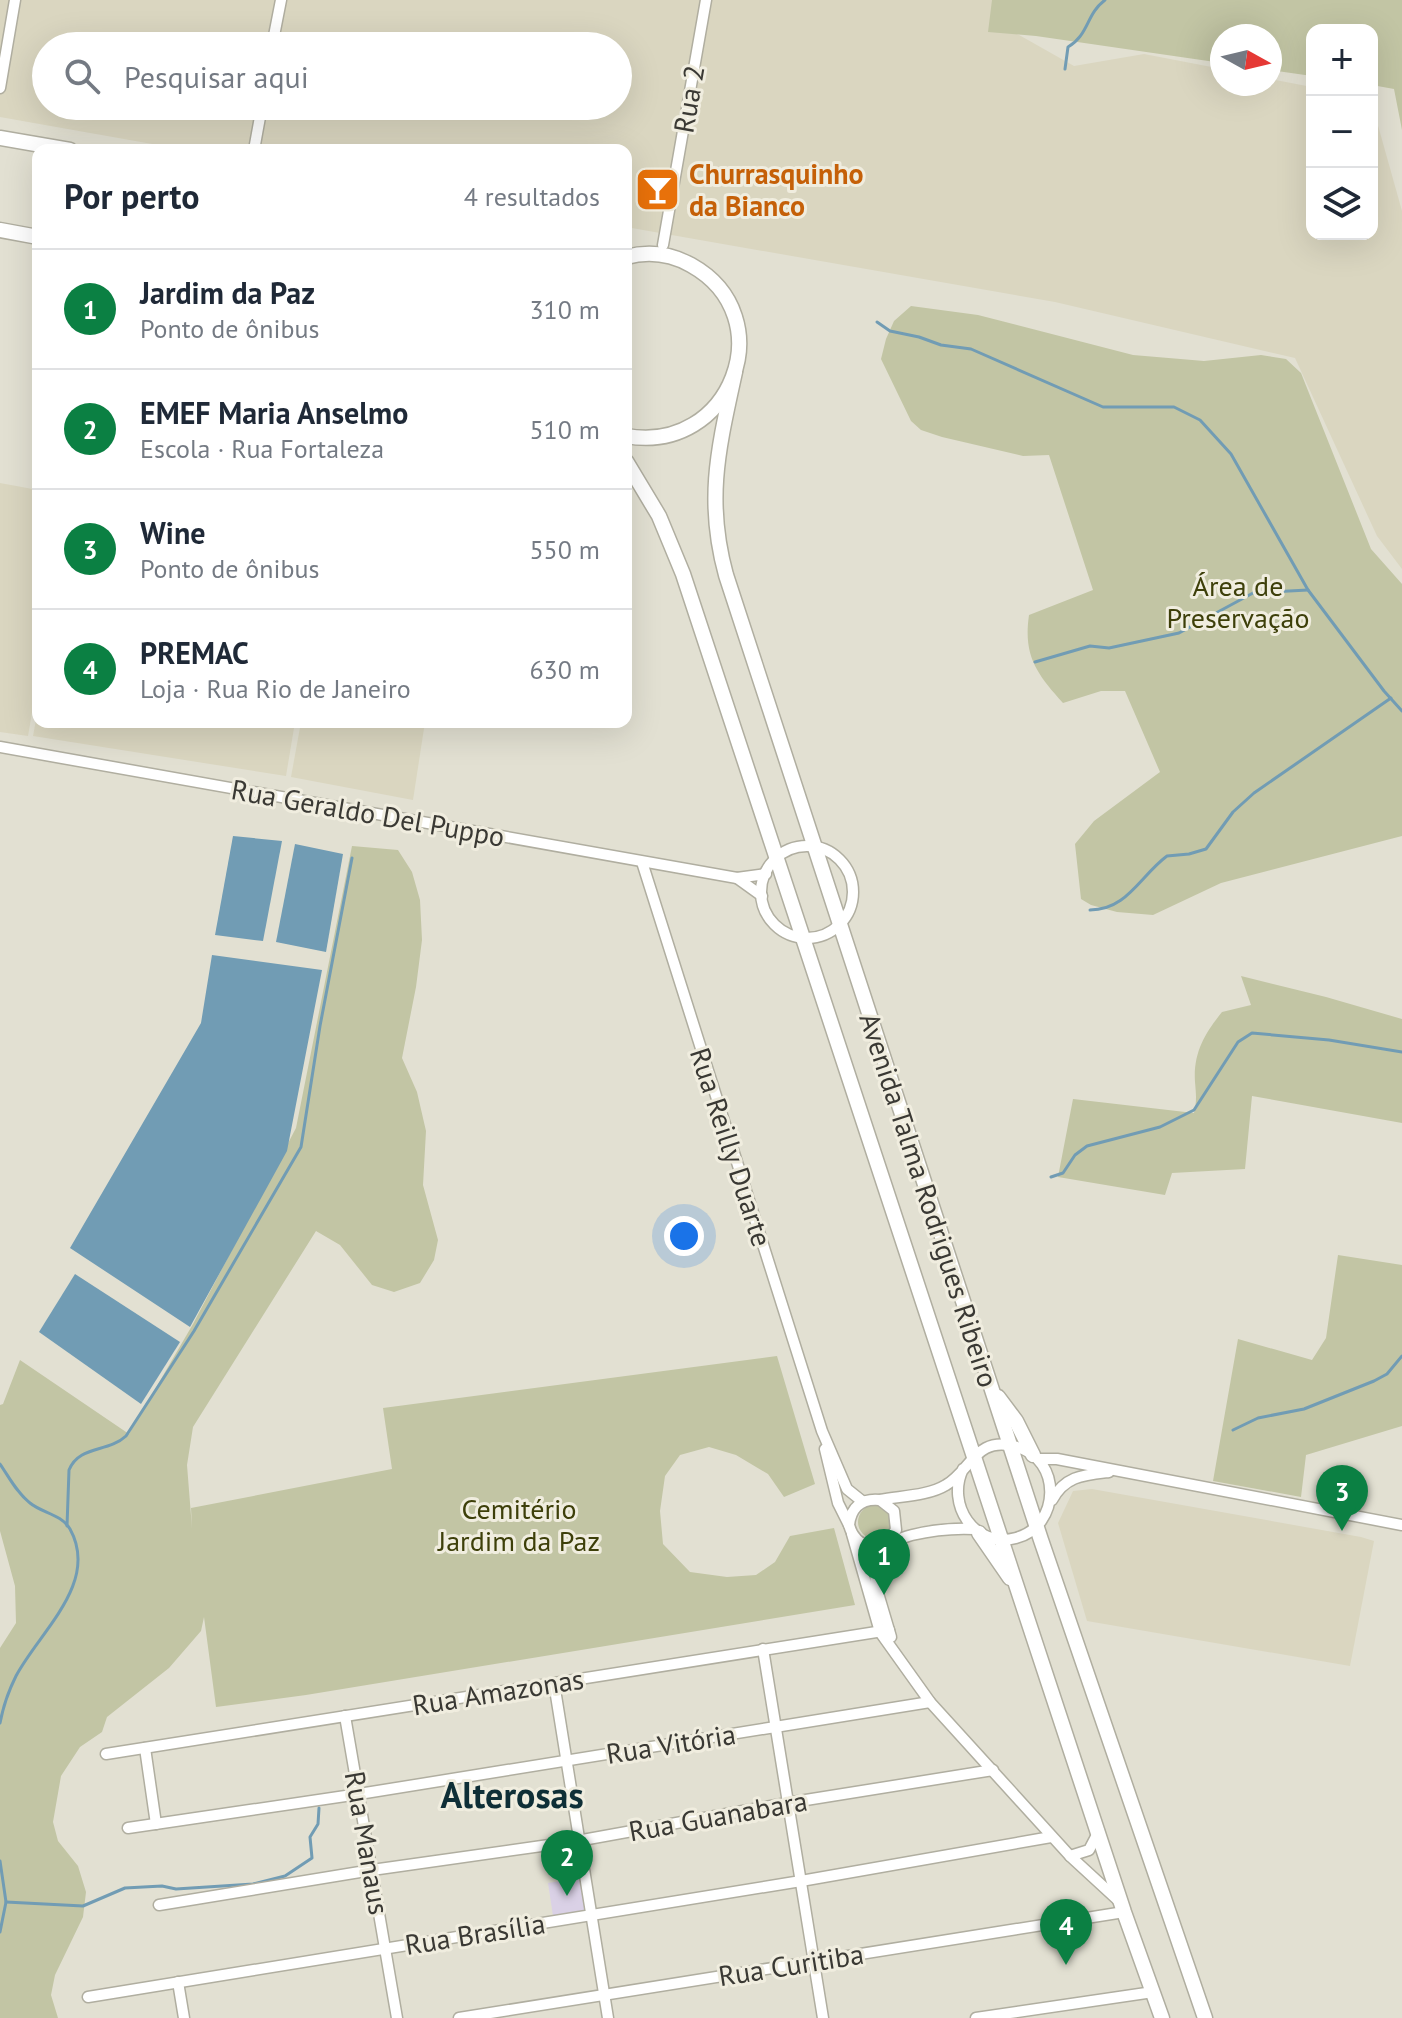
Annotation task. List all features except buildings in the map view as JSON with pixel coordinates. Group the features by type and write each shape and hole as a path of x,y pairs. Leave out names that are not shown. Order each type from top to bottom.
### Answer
{"main road":[{"path":"0,138 35,144"},
{"path":"0,230 32,236"},
{"name":"Avenida Talma Rodrigues Ribeiro","path":"632,254 661,254 684,261 705,274 721,291 733,312 738,336 735,372 714,486 716,531 726,575 1010,1445 1205,2018"},
{"path":"632,437 669,436 698,422 721,400 735,372"},
{"name":"Avenida Talma Rodrigues Ribeiro","path":"632,470 649,496 676,552 1122,1908 1162,2018"},
{"path":"990,1384 1016,1421 1035,1457"},
{"path":"977,1531 1016,1585"}],"street":[{"path":"0,88 15,0"},
{"path":"275,32 281,0"},
{"name":"Rua 2","path":"663,245 706,0"},
{"path":"255,144 259,120"},
{"name":"Rua Geraldo Del Puppo","path":"0,747 737,878 766,874"},
{"path":"813,846 828,851 840,860 852,880 853,895 850,909 839,925 822,935 803,938 783,931 773,922 765,910 762,896 766,874 777,858 794,848 813,846"},
{"name":"Rua Reilly Duarte","path":"642,862 822,1431 838,1503 851,1529 885,1631 898,1658 930,1702 1051,1837 1122,1908"},
{"name":"Rua Geraldo Del Puppo","path":"737,878 762,896"},
{"name":"Rua Reilly Duarte","path":"822,1431 847,1489 862,1501"},
{"path":"1120,1471 1072,1478 1058,1490 1037,1526 1018,1538 1001,1540 977,1531 935,1530 868,1546 859,1542 851,1529 850,1516 862,1501 945,1486 973,1456 988,1448 1010,1445 1035,1457 1057,1459 1120,1471 1402,1525"},
{"path":"1035,1457 1049,1478 1049,1506"},
{"path":"963,1469 958,1481 958,1501 965,1520 977,1531"},
{"path":"880,1500 894,1511 897,1520 891,1538 881,1545"},
{"name":"Rua Reilly Duarte","path":"881,1545 875,1583 885,1631"},
{"name":"Rua Amazonas","path":"106,1754 885,1631"},
{"path":"763,1649 823,2018"},
{"path":"554,1683 577,1841 608,2018"},
{"name":"Rua Vitória","path":"128,1828 930,1702"},
{"name":"Rua Manaus","path":"345,1716 397,2018"},
{"path":"145,1748 156,1824"},
{"name":"Rua Guanabara","path":"159,1905 577,1841 993,1770"},
{"path":"1070,1856 1089,1850 1099,1831"},
{"name":"Rua Brasília","path":"88,1997 801,1881 1051,1837"},
{"name":"Rua Curitiba","path":"459,2018 1122,1908"},
{"path":"178,1982 184,2018"},
{"path":"976,2018 1153,1992"}],"shaded area":[{"path":"0,0 1000,0 998,23 1074,66 1144,54 1210,67 1210,96 1282,96 1282,81 1306,86 1306,240 1378,240 1378,125 1402,211 1402,569 1377,536 1295,358 1055,302 632,228 632,144 152,144 0,117"},
{"path":"0,483 32,489 32,713 28,736 0,732"},
{"path":"34,728 294,728 286,776 33,736"},
{"path":"300,728 424,728 413,800 291,777"},
{"path":"1092,1489 1374,1541 1350,1666 1087,1621 1058,1523 1073,1491"},
{"path":"580,1878 586,1910 553,1916 548,1883"}],"green space":[{"path":"992,0 1402,0 1402,130 1394,89 1378,86 1378,24 1306,24 1306,75 1282,72 1282,24 1210,24 1210,61 988,32"},
{"name":"Área de Preservação","path":"911,306 978,315 1133,355 1204,361 1261,355 1286,359 1301,373 1371,549 1402,584 1402,836 1221,883 1153,915 1117,912 1081,899 1075,844 1094,821 1160,772 1125,691 1101,691 1063,703 1034,664 1028,642 1029,615 1093,590 1049,455 1023,456 942,437 921,430 911,421 881,359 894,321"},
{"name":"Cemitério Jardim da Paz","path":"352,846 398,850 412,872 420,900 422,940 402,1058 417,1092 426,1131 423,1185 438,1240 434,1260 420,1283 394,1292 372,1285 340,1245 316,1231 193,1427 187,1465 192,1528 191,1508 392,1469 383,1408 777,1356 815,1484 784,1497 768,1474 736,1455 709,1447 680,1455 665,1476 660,1511 663,1544 690,1572 727,1577 756,1575 775,1562 790,1536 834,1528 855,1605 216,1707 204,1617 201,1631 169,1668 107,1717 102,1732 80,1747 61,1776 53,1822 58,1841 78,1866 86,1892 83,1917 55,1975 51,1995 58,2018 0,2018 0,1648 16,1623 15,1586 0,1531 0,1405 20,1360 129,1434 193,1324 296,1128"},
{"path":"1241,976 1402,1019 1402,1123 1252,1096 1245,1169 1172,1173 1165,1195 1058,1177 1073,1099 1194,1113 1196,1062 1205,1036 1222,1012 1251,1005"},
{"path":"1338,1255 1402,1265 1402,1426 1306,1455 1301,1497 1213,1481 1238,1339 1312,1360 1326,1338"},
{"path":"875,1505 887,1510 892,1522 887,1534 875,1539 863,1534 858,1522 863,1510"}],"water":[{"path":"233,836 282,841 263,941 215,935"},
{"path":"295,844 343,854 326,952 276,942"},
{"path":"212,955 322,970 287,1151 190,1327 70,1248 201,1023"},
{"path":"75,1274 180,1342 141,1404 39,1332"}],"waterway":[{"path":"1065,69 1068,47 1080,37 1105,0"},
{"path":"877,322 890,331 941,345 971,349 1103,407 1174,407 1200,420 1231,454 1308,590 1402,711"},
{"path":"1035,662 1090,646 1109,648 1179,633 1253,593 1308,590"},
{"path":"1090,910 1103,908 1124,898 1167,856 1206,849 1233,812 1254,793 1391,698"},
{"path":"67,1526 69,1470 80,1457 126,1436 194,1331 301,1147 352,858"},
{"path":"1051,1177 1063,1173 1075,1155 1087,1146 1160,1127 1194,1110 1238,1042 1252,1033 1329,1040 1402,1052"},
{"path":"1233,1430 1258,1418 1304,1409 1374,1381 1387,1374 1402,1356"},
{"path":"0,1464 25,1499 66,1524 77,1549 77,1569 72,1588 16,1676 0,1723"},
{"path":"6,1902 83,1906 125,1888 162,1886 176,1889 253,1884 285,1876 312,1858 310,1837 318,1824 319,1808"},
{"path":"0,1861 6,1902 0,1932"}],"place":[{"name":"Churrasquinho da Bianco","path":"658,190"},
{"name":"Wine","path":"1342,1531"},
{"name":"Jardim da Paz","path":"884,1595"},
{"name":"EMEF Maria Anselmo","path":"567,1896"},
{"name":"PREMAC","path":"1066,1965"}],"district":[{"name":"Alterosas","path":"512,1795"}]}
